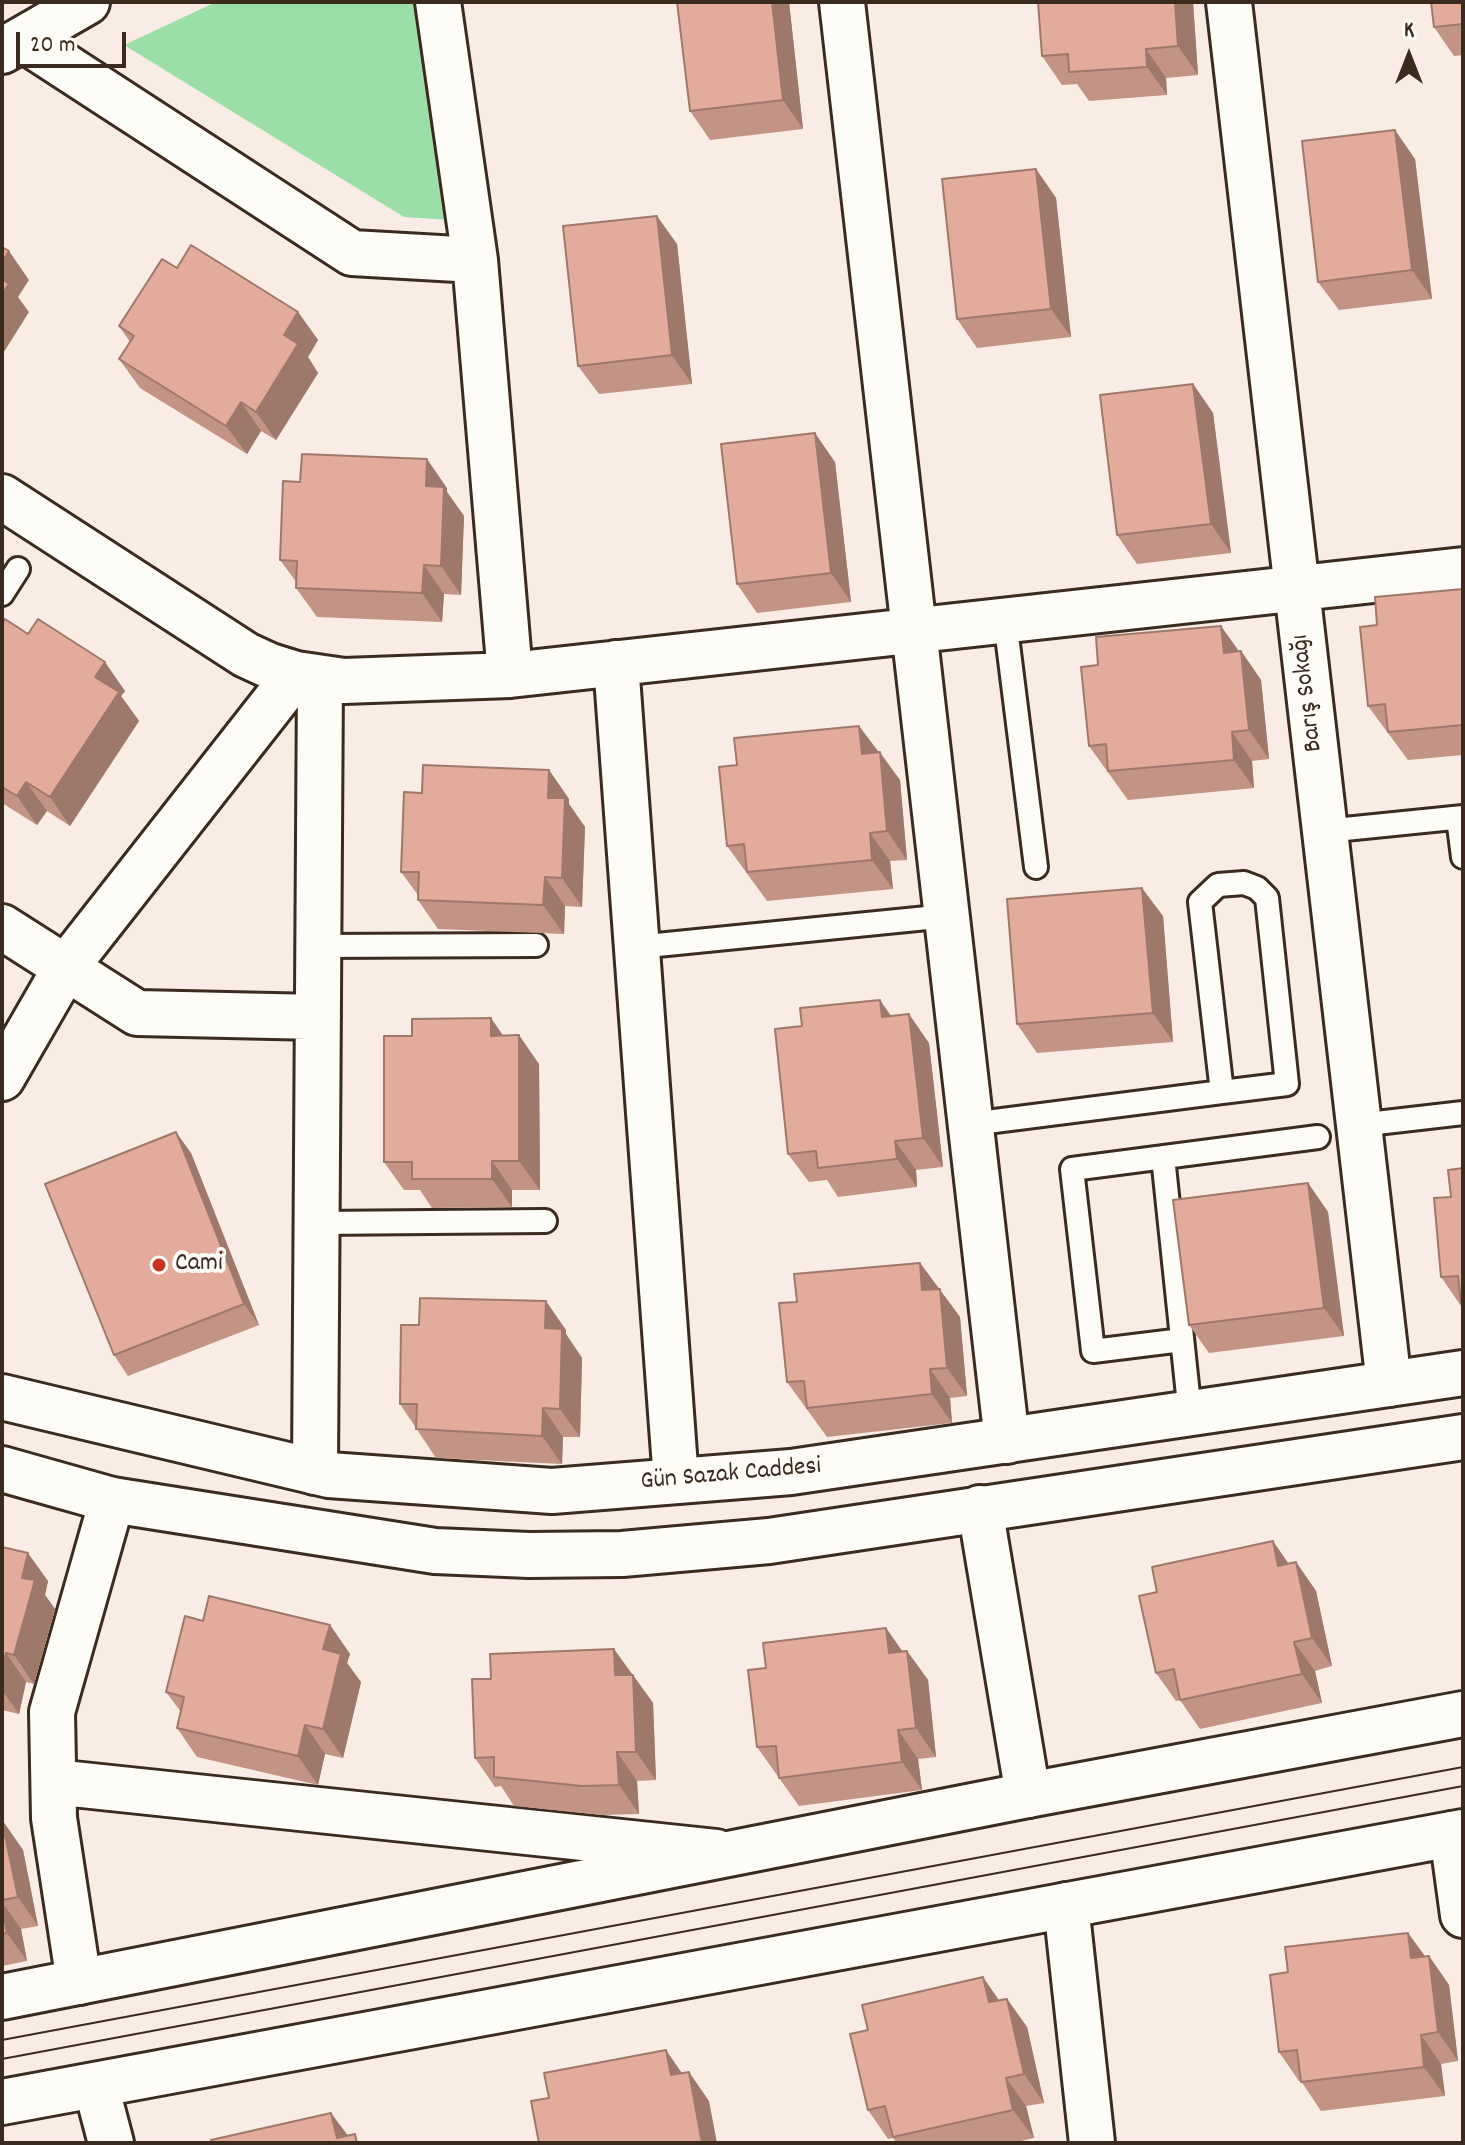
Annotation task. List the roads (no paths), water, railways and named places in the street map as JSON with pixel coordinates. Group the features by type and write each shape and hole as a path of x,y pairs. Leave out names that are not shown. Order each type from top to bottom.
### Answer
{"street":[{"path":"87,2 12,45 352,253 475,260"},
{"path":"438,2 475,260 510,675"},
{"path":"842,2 1007,1441"},
{"name":"Barış Sokağı","path":"1229,2 1325,831 1339,1131 1389,1384"},
{"path":"2,497 246,655 308,677 344,681 510,675 1463,570"},
{"path":"616,663 676,1481"},
{"path":"308,677 318,946 315,1472"},
{"path":"2,1078 66,967 308,677"},
{"path":"2,927 137,1013 318,1017"},
{"name":"Gün Sazak Caddesi","path":"2,1397 329,1475 552,1491 791,1472 1463,1373"},
{"path":"2,1469 112,1500 435,1551 529,1555 622,1554 769,1541 1463,1437"},
{"path":"79,1982 54,1818 52,1712 112,1500"},
{"path":"980,1508 1028,1795"},
{"path":"2,1997 1028,1795 1463,1714"},
{"path":"54,1782 730,1853"},
{"path":"2,2102 1457,1833 1463,1915"},
{"path":"1066,1905 1092,2143"},
{"path":"96,2086 111,2143"}],"lane":[{"path":"2,594 18,569"},
{"path":"1005,620 1036,867"},
{"path":"1325,831 1461,818 1463,857"},
{"path":"971,1124 1287,1084 1267,898 1257,888 1244,883 1218,885 1200,902 1222,1092"},
{"path":"637,947 947,916"},
{"path":"318,946 536,945"},
{"path":"1182,1340 1093,1351 1072,1169 1463,1113"},
{"path":"1163,1157 1190,1414"},
{"path":"317,1223 545,1221"}],"tram line":[{"path":"2,2040 1463,1767"},
{"path":"2,2059 1463,1786"}],"place":[{"name":"Cami","path":"159,1265"}]}
